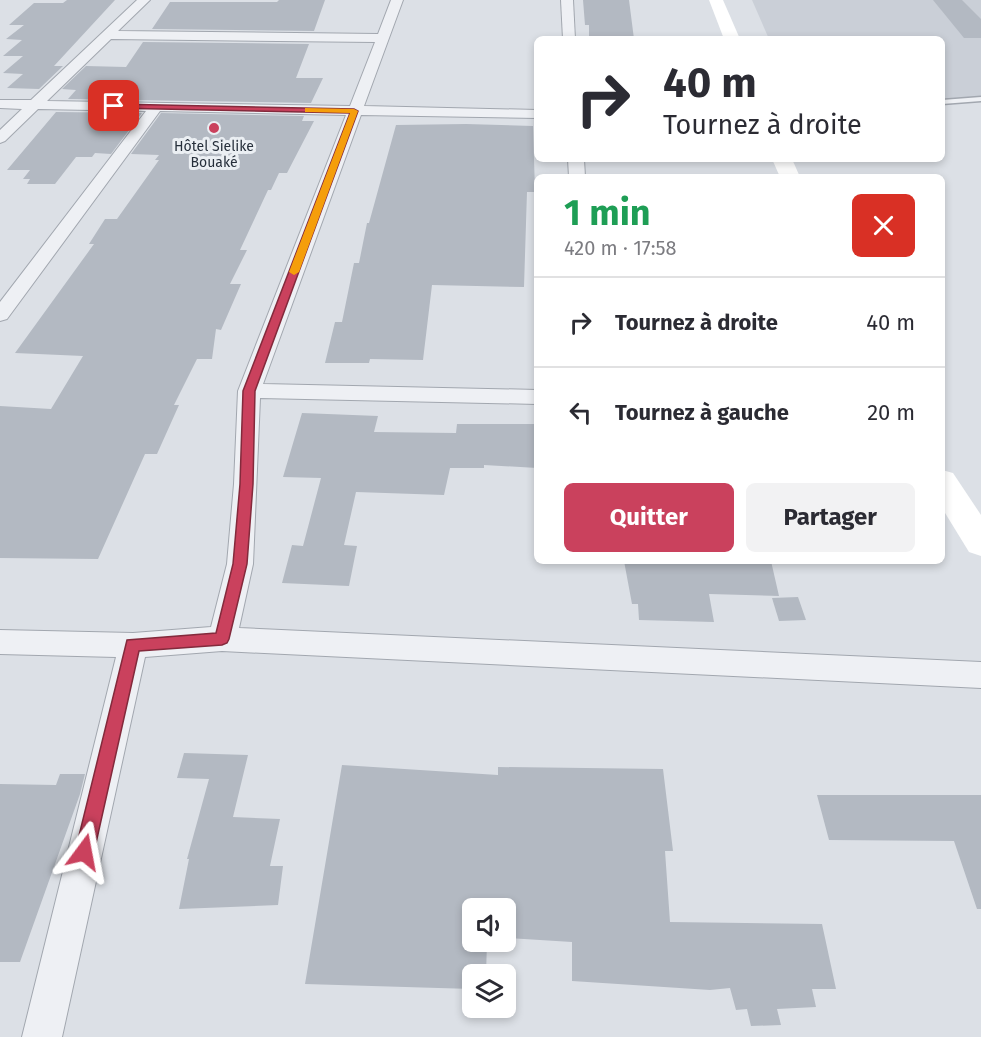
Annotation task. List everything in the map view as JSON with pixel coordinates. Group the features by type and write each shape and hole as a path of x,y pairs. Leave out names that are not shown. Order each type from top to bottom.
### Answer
{"street":[{"path":"0,138 144,0"},
{"path":"222,639 240,564 246,484 249,391 397,0"},
{"path":"567,0 569,36"},
{"path":"716,0 731,36"},
{"path":"109,35 381,38"},
{"path":"0,104 534,114"},
{"path":"0,315 156,107"},
{"path":"249,391 534,397"},
{"path":"945,486 981,543"},
{"path":"0,642 133,645 222,639 981,675"},
{"path":"42,1037 133,645"}],"lane":[{"path":"945,102 981,99"}],"shaded area":[{"path":"752,0 981,0 981,99 945,99 945,36 768,36"}],"building":[{"path":"67,0 115,0 54,66 63,66 39,89 7,88 23,74 3,73 23,56 3,56 22,40 6,39 24,25 9,25 34,3 63,3"},
{"path":"279,0 325,0 314,31 152,29 170,2 277,2"},
{"path":"583,0 629,0 634,36 589,36 589,25 585,25"},
{"path":"933,0 962,0 981,19 981,38 964,38"},
{"path":"143,42 309,44 296,78 323,78 311,103 68,99 76,90 62,89 86,66 126,67"},
{"path":"56,112 142,113 111,154 95,153 92,157 76,157 55,184 27,184 30,179 23,179 30,170 7,170"},
{"path":"161,113 304,116 302,121 314,121 287,173 279,173 271,190 268,190 240,250 247,250 230,284 241,284 221,330 216,329 212,359 197,359 174,405 179,405 157,454 145,454 98,559 0,558 0,406 51,409 83,356 15,353 94,244 89,244 105,219 117,219 159,160 155,160 159,155 131,154"},
{"path":"396,125 533,126 534,192 527,192 524,287 432,285 423,360 370,359 369,363 325,363 335,322 342,322 354,263 359,263 367,223 369,223"},
{"path":"302,413 378,416 374,432 456,433 457,424 534,424 534,468 484,465 484,468 450,468 444,495 356,492 344,545 357,546 349,586 282,583 292,545 303,546 321,478 283,477"},
{"path":"625,564 772,564 779,596 709,594 714,622 639,620 638,604 632,604"},
{"path":"798,597 806,620 779,621 772,598"},
{"path":"184,753 248,755 233,817 280,819 270,866 283,866 278,905 179,909 189,859 187,859 209,779 177,778"},
{"path":"342,765 498,775 498,767 663,769 673,851 665,851 670,922 822,924 836,989 812,989 816,1007 777,1009 781,1025 751,1026 747,1009 736,1010 730,988 710,990 572,981 572,942 516,939 516,898 462,898 462,952 487,952 486,964 462,964 462,989 305,984"},
{"path":"60,774 85,774 80,794 20,962 0,962 0,784 56,785"},
{"path":"817,795 981,795 981,909 977,909 954,841 829,840"}],"slow traffic":[{"path":"294,272 354,111 308,110"}],"place":[{"name":"Hôtel Sielike Bouaké","path":"214,128"}],"route":[{"path":"84,852 133,645 222,639 240,564 248,448 249,391 354,111 114,106"}]}
